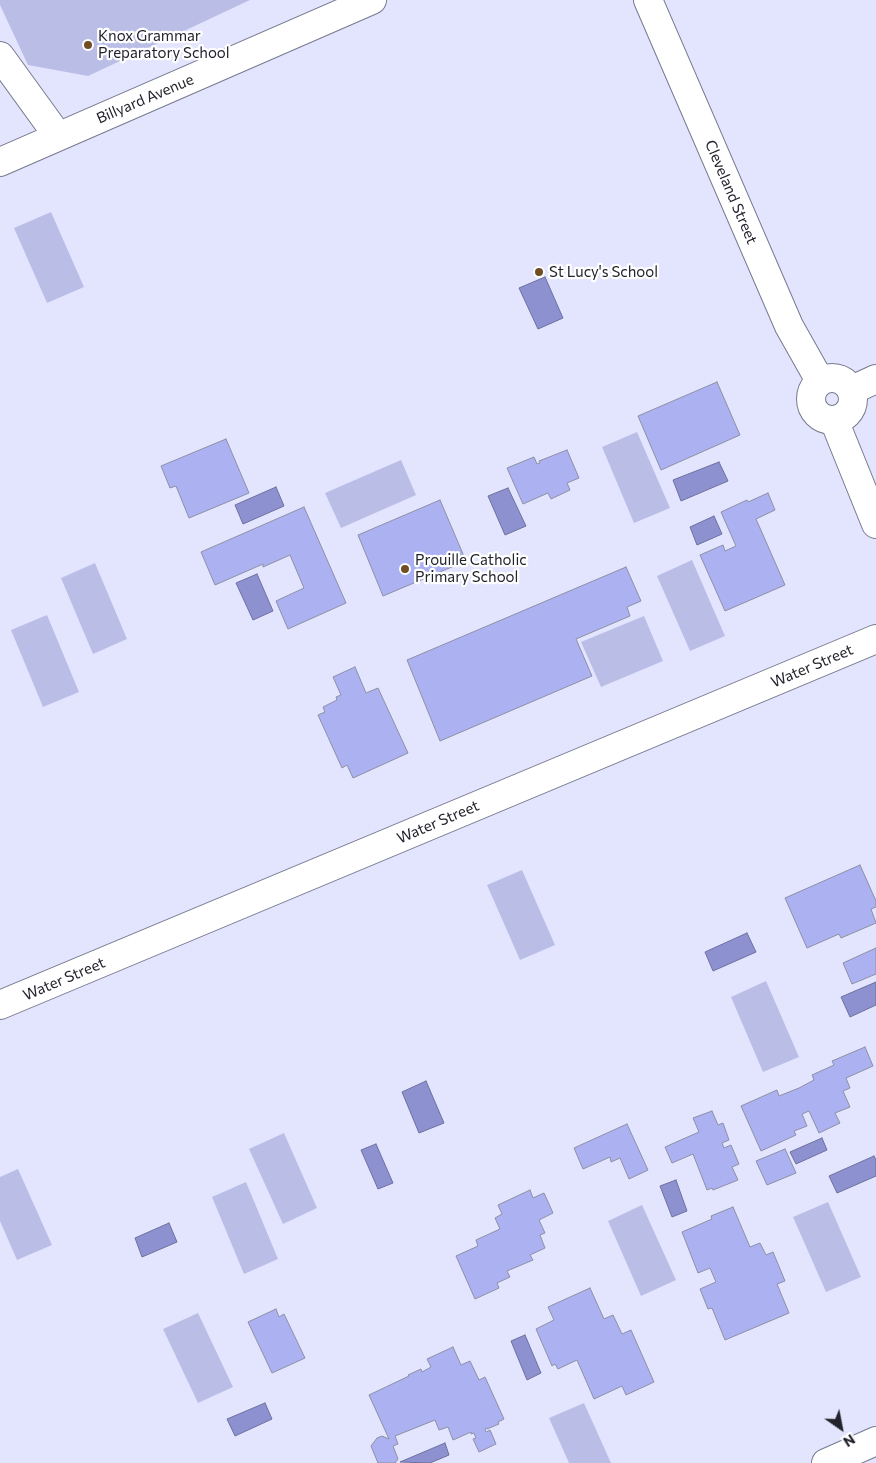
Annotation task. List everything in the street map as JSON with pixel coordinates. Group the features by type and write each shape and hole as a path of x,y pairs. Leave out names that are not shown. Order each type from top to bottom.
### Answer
{"street":[{"name":"Billyard Avenue","path":"0,162 372,0"},
{"name":"Cleveland Street","path":"648,0 789,326 820,381"},
{"path":"0,56 58,136"},
{"path":"835,377 842,379 848,384 864,385 854,398 853,406 842,418 834,420 825,419 817,414 812,406 811,396 814,387 820,381 827,378 835,377"},
{"path":"834,420 876,524"},
{"name":"Water Street","path":"0,1006 876,639"},
{"path":"826,1463 876,1441"}],"shaded area":[{"name":"Knox Grammar Preparatory School","path":"0,0 250,0 88,76 28,65 0,5"},
{"path":"51,212 84,287 47,303 14,228"},
{"path":"545,277 563,318 538,329 519,288"},
{"path":"637,432 670,508 634,523 602,447"},
{"path":"401,460 416,495 341,528 325,493"},
{"path":"719,462 728,481 681,501 673,480"},
{"path":"276,487 284,506 243,524 235,505"},
{"path":"508,488 526,526 505,535 488,496"},
{"path":"714,516 722,534 697,545 690,527"},
{"path":"692,560 725,636 690,651 657,576"},
{"path":"95,563 127,639 93,654 61,578"},
{"path":"257,574 273,611 253,620 236,583"},
{"path":"47,615 79,692 43,707 11,630"},
{"path":"644,616 663,661 601,687 581,642"},
{"path":"522,870 555,945 520,960 487,885"},
{"path":"747,933 756,952 713,971 705,952"},
{"path":"766,981 799,1057 763,1072 731,997"},
{"path":"876,982 876,1005 850,1017 841,997"},
{"path":"426,1081 444,1123 419,1133 402,1092"},
{"path":"284,1133 317,1208 283,1224 249,1149"},
{"path":"822,1138 827,1150 796,1164 790,1152"},
{"path":"376,1144 393,1183 378,1189 361,1150"},
{"path":"874,1156 876,1160 876,1176 837,1193 829,1176"},
{"path":"18,1169 52,1245 17,1260 0,1221 0,1177"},
{"path":"676,1180 687,1211 672,1217 660,1186"},
{"path":"246,1182 278,1259 244,1274 212,1197"},
{"path":"828,1202 861,1277 826,1292 793,1217"},
{"path":"642,1205 676,1280 641,1296 608,1221"},
{"path":"169,1223 177,1242 142,1257 135,1238"},
{"path":"198,1313 233,1387 198,1403 163,1329"},
{"path":"525,1335 541,1373 527,1380 511,1341"},
{"path":"265,1403 272,1419 235,1436 227,1419"},
{"path":"584,1403 611,1463 569,1463 549,1418"},
{"path":"445,1443 449,1455 430,1463 400,1462"}],"building":[{"path":"717,382 740,435 661,470 638,416"},
{"path":"226,439 249,493 189,518 176,486 170,488 161,466"},
{"path":"567,450 579,478 567,483 570,490 551,499 548,493 523,504 507,468 534,457 537,464 540,463 539,461"},
{"path":"768,493 775,510 756,519 785,585 725,611 700,555 723,545 725,551 736,546 721,512"},
{"path":"440,500 466,561 383,596 358,535"},
{"path":"304,507 346,603 288,629 276,601 304,588 290,555 263,567 263,564 215,585 201,552"},
{"path":"626,567 641,601 627,607 630,616 576,639 592,676 440,741 407,660"},
{"path":"355,667 366,693 378,688 408,753 353,778 347,765 342,768 318,715 325,712 323,707 337,700 336,697 341,695 333,677"},
{"path":"860,865 876,901 876,907 871,909 876,923 841,938 839,934 807,948 785,898"},
{"path":"876,948 876,974 852,984 843,963"},
{"path":"865,1047 873,1066 846,1078 850,1088 843,1091 850,1107 835,1113 840,1123 819,1133 809,1111 802,1114 807,1126 794,1131 796,1135 761,1151 741,1106 777,1090 779,1096 799,1088 814,1080 812,1075 834,1065 832,1061"},
{"path":"712,1111 718,1125 723,1123 729,1140 722,1143 724,1148 731,1145 739,1164 732,1167 738,1180 713,1190 712,1188 707,1190 693,1154 672,1163 665,1147 699,1132 693,1118"},
{"path":"627,1124 648,1170 629,1179 620,1158 611,1162 610,1157 583,1169 574,1148"},
{"path":"785,1149 796,1173 767,1185 756,1161"},
{"path":"530,1190 533,1198 544,1193 553,1213 539,1220 545,1233 540,1235 545,1248 530,1255 533,1260 507,1271 510,1277 497,1283 499,1288 475,1299 456,1256 478,1246 476,1240 500,1229 495,1218 502,1214 498,1205"},
{"path":"733,1207 750,1247 760,1243 766,1255 773,1252 785,1281 777,1284 789,1313 725,1340 712,1308 708,1309 700,1289 716,1282 710,1268 698,1273 682,1232 712,1219 711,1216"},
{"path":"590,1288 604,1319 613,1315 622,1334 631,1330 654,1382 626,1395 622,1386 594,1399 577,1360 558,1369 555,1364 552,1366 536,1329 554,1320 548,1307"},
{"path":"276,1309 279,1317 284,1314 305,1358 272,1373 248,1322"},
{"path":"453,1347 461,1365 470,1361 479,1380 485,1377 504,1419 498,1422 499,1424 485,1429 486,1432 490,1430 496,1444 479,1452 473,1439 476,1438 474,1433 471,1434 471,1432 453,1440 448,1427 439,1430 435,1420 395,1436 398,1444 393,1446 398,1459 395,1463 378,1463 371,1446 377,1438 382,1436 389,1439 369,1395 421,1369 422,1372 431,1367 427,1359"}],"place":[{"name":"Knox Grammar Preparatory School","path":"88,45"},
{"name":"St Lucy's School","path":"539,272"},
{"name":"Prouille Catholic Primary School","path":"405,569"}]}
